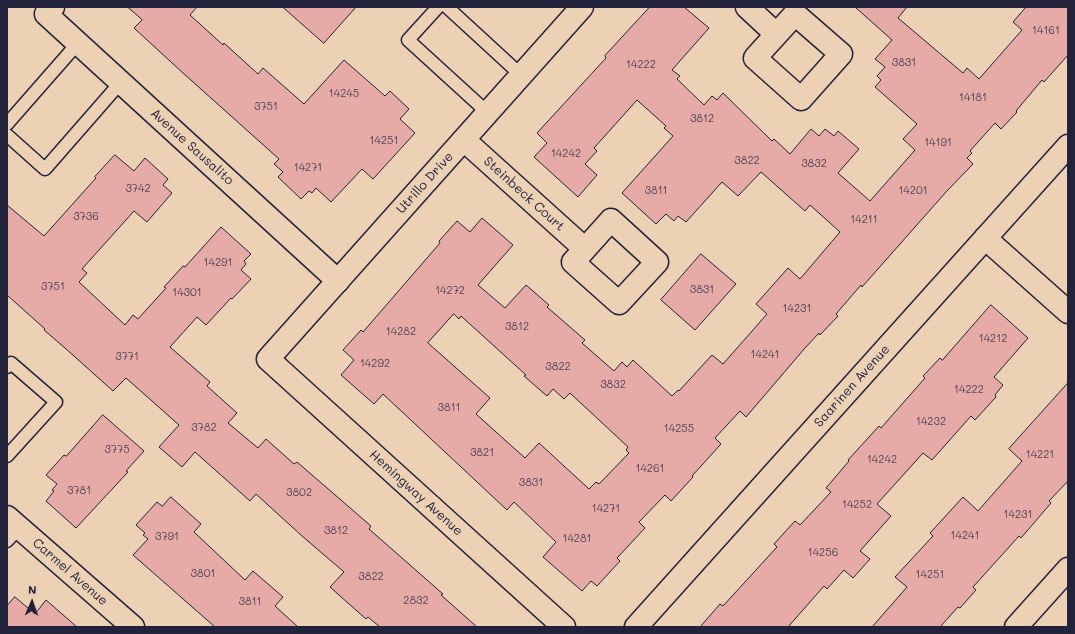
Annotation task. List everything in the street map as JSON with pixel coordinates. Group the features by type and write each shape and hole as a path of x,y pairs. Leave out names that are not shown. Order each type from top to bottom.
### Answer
{"street":[{"name":"Utrillo Drive","path":"268,359 582,7"},
{"path":"747,7 776,34"},
{"name":"Avenue Sausalito","path":"49,11 78,43 338,281"},
{"name":"Steinbeck Court","path":"464,140 585,249"},
{"name":"Saarinen Avenue","path":"636,627 1068,146"},
{"path":"985,238 1068,312"},
{"name":"Hemingway Avenue","path":"268,359 564,627"},
{"name":"Carmel Avenue","path":"11,529 133,627"},
{"path":"1016,627 1068,569"}],"lane":[{"path":"438,7 408,40 488,113"},
{"path":"447,7 521,75"},
{"path":"7,124 78,43"},
{"path":"7,136 45,169 121,82"},
{"path":"7,367 11,363 56,402 7,456"}],"building":[{"path":"128,7 197,7 190,15 223,45 224,43 258,74 263,68 304,104 344,60 385,96 390,91 409,109 400,119 415,133 373,179 362,169 331,202 316,188 312,193 309,191 301,199 278,177 283,172 274,164 279,159 134,28 142,20"},
{"path":"283,7 356,7 324,43"},
{"path":"650,7 684,7 709,28 672,70 680,76 677,79 704,105 712,96 717,100 723,93 772,141 774,139 790,154 811,129 819,136 825,129 834,136 838,131 859,149 838,173 870,201 915,150 903,139 917,124 875,87 881,80 877,76 885,67 875,59 892,40 855,7 907,7 898,18 963,73 967,68 979,79 1022,30 1013,22 1026,7 1068,7 1068,55 1044,82 1042,80 1016,111 1017,112 1001,129 995,123 970,151 972,153 967,158 973,164 946,192 862,287 861,285 836,314 838,316 805,348 746,417 740,411 715,438 721,444 671,501 665,495 639,522 645,528 617,558 620,561 597,586 591,581 582,591 543,557 556,542 514,502 507,510 383,394 374,404 341,375 354,360 343,350 361,330 363,332 440,243 439,241 457,221 470,232 482,218 513,245 478,285 505,308 526,285 549,305 547,307 585,340 582,343 614,371 622,362 627,367 633,360 672,396 678,390 679,391 712,355 723,364 767,314 756,304 788,268 800,279 840,232 810,205 805,211 761,172 738,196 722,182 686,222 678,216 674,221 666,214 656,224 622,193 673,136 664,128 666,126 637,100 594,148 597,151 585,164 597,175 578,197 534,157 547,143 537,133 606,58 605,56","holes":["454,314 459,319 461,316 547,396 553,389 564,399 570,393 628,447 626,450 629,453 599,484 596,482 589,489 539,443 525,458 476,414 490,398 428,343"]},
{"path":"115,155 134,171 145,158 168,179 163,185 172,193 147,222 134,211 82,269 87,273 79,282 125,325 133,315 138,319 166,288 164,287 183,266 185,267 221,227 251,254 244,261 246,264 241,270 251,279 206,325 197,317 170,347 210,382 207,386 237,413 228,423 258,448 266,439 294,464 297,462 371,526 369,529 443,594 441,595 477,627 380,627 368,617 366,619 330,587 344,572 256,494 250,501 195,452 182,467 159,447 179,425 126,378 113,391 7,295 7,205 44,236"},
{"path":"701,254 736,284 695,330 661,300"},
{"path":"991,305 1028,338 994,377 1003,385 995,395 996,397 975,420 971,416 932,460 923,453 877,504 891,516 860,551 870,559 853,578 844,570 827,589 824,586 788,627 700,627 720,604 723,606 777,547 774,544 795,521 800,525 831,492 826,488 849,461 848,460 879,426 881,428 925,378 923,376 940,358 942,360"},
{"path":"1068,383 1068,481 1049,501 1051,503 1021,538 1019,536 973,587 976,590 960,608 958,607 940,627 872,627 907,587 895,577 933,536 930,533 963,497 978,511 1022,461 1009,449"},
{"path":"103,415 144,451 126,471 128,472 76,528 46,501 54,491 52,490 57,484 46,475 64,455 66,456"},
{"path":"171,497 201,524 194,532 245,580 253,571 283,597 275,606 298,627 215,627 133,555 148,539 143,535 145,533 136,525 157,502 162,506"},
{"path":"15,597 35,614 46,600 77,627 7,627 7,606"}]}
